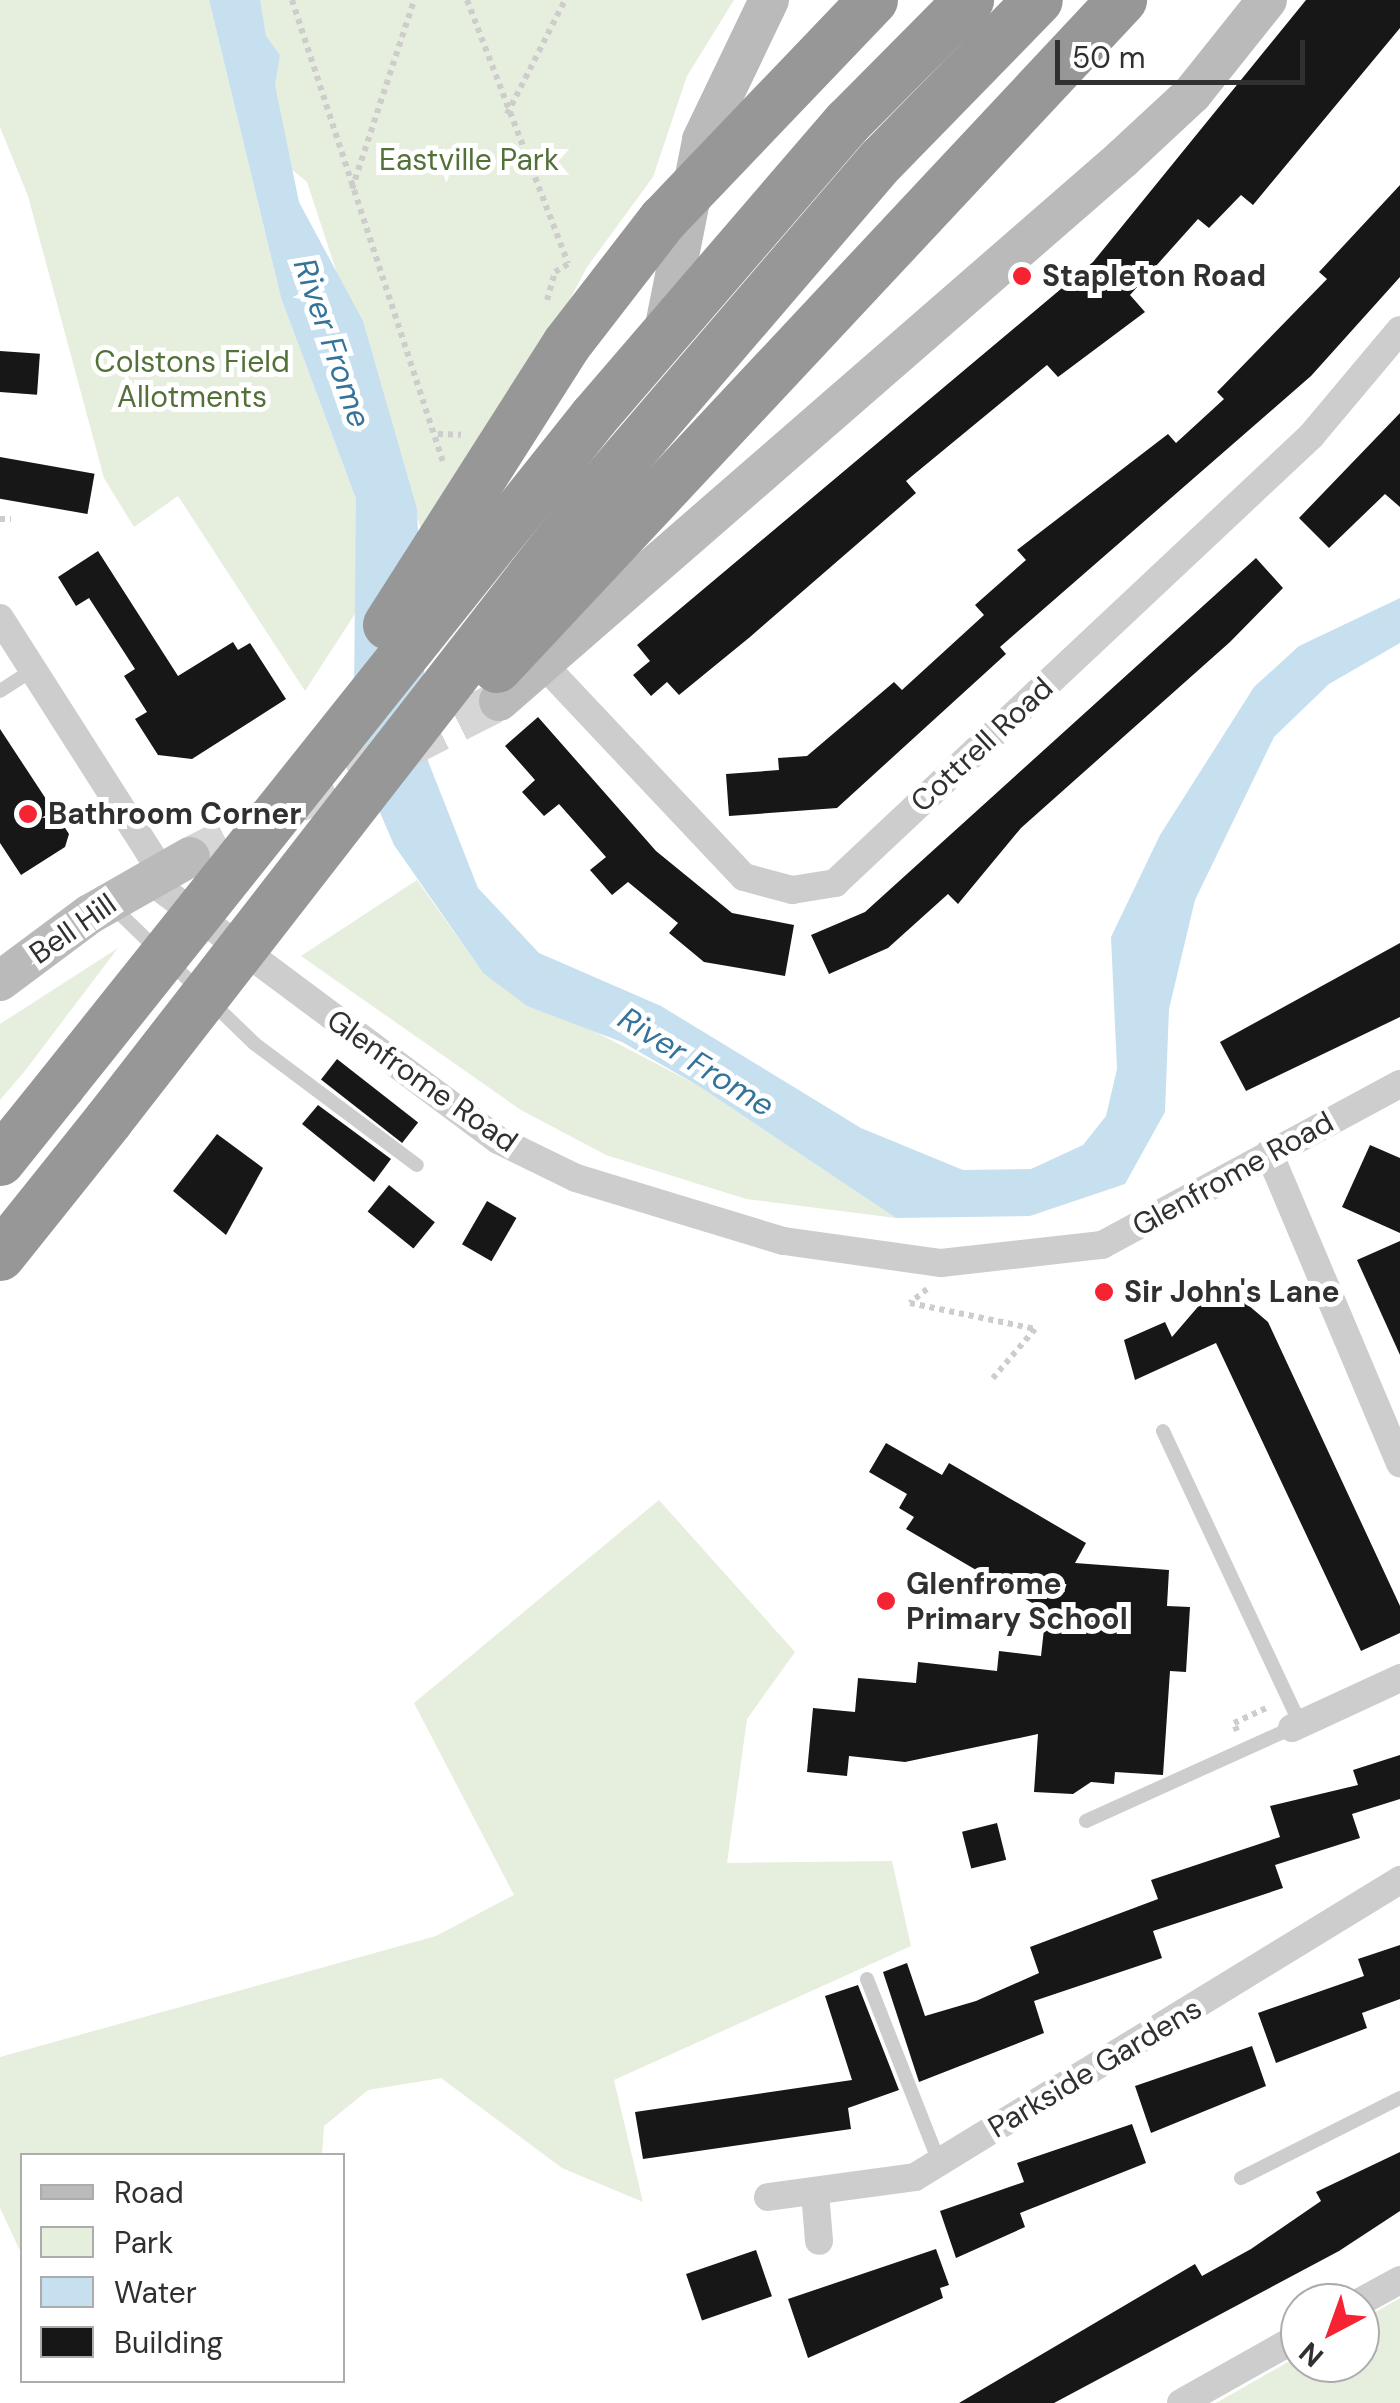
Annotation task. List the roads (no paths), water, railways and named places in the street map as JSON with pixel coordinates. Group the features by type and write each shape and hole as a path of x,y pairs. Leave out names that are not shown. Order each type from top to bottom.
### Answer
{"highway":[{"path":"268,815 567,344 663,220 873,0"},
{"path":"0,1161 268,815 594,416 848,122 968,0"},
{"path":"0,1256 318,856 598,492 882,160 1038,0"},
{"path":"318,856 1122,0"}],"main road":[{"path":"548,654 612,522 651,404 702,140 769,0"},
{"path":"499,701 548,654 1136,146 1267,0"},
{"path":"651,404 706,450 726,454 798,438"},
{"name":"Bell Hill","path":"0,981 109,902 167,870"}],"street":[{"name":"Cottrell Road","path":"548,654 744,877 792,890 835,883 1311,436 1400,330"},
{"path":"0,618 167,870"},
{"name":"Glenfrome Road","path":"167,870 498,1140 576,1178 784,1240 941,1263 1102,1245 1400,1084"},
{"path":"1268,1153 1400,1463"},
{"path":"1296,1727 1400,1678"},
{"name":"Parkside Gardens","path":"768,2197 877,2186 939,2162 1400,1880"},
{"path":"815,2192 819,2242"},
{"path":"1181,2403 1280,2347"}],"lane":[{"path":"0,692 32,670"},
{"path":"109,902 255,1044 417,1165"},
{"path":"1086,1821 1296,1727 1163,1431"},
{"path":"867,1979 939,2162"},
{"path":"1241,2178 1400,2098"}],"water":[{"name":"River Frome","path":"209,0 260,0 266,36 280,55 275,85 299,202 363,321 417,509 428,761 478,888 539,953 661,1006 861,1128 963,1170 1031,1169 1083,1145 1106,1116 1117,1069 1111,937 1160,835 1254,687 1299,646 1400,598 1400,643 1329,684 1274,737 1195,900 1169,1009 1165,1112 1125,1184 1030,1216 896,1218 697,1085 622,1042 527,1006 483,973 394,845 365,778 354,693 356,499 281,298"}],"tunnel":[{"path":"190,857 499,701"}],"place":[{"name":"Stapleton Road","path":"1022,276"},
{"name":"Bathroom Corner","path":"28,814"},
{"name":"Sir John's Lane","path":"1104,1292"},
{"name":"Glenfrome Primary School","path":"886,1601"}],"park label":[{"name":"Eastville Park","path":"469,160"},
{"name":"Colstons Field Allotments","path":"192,379"}]}
